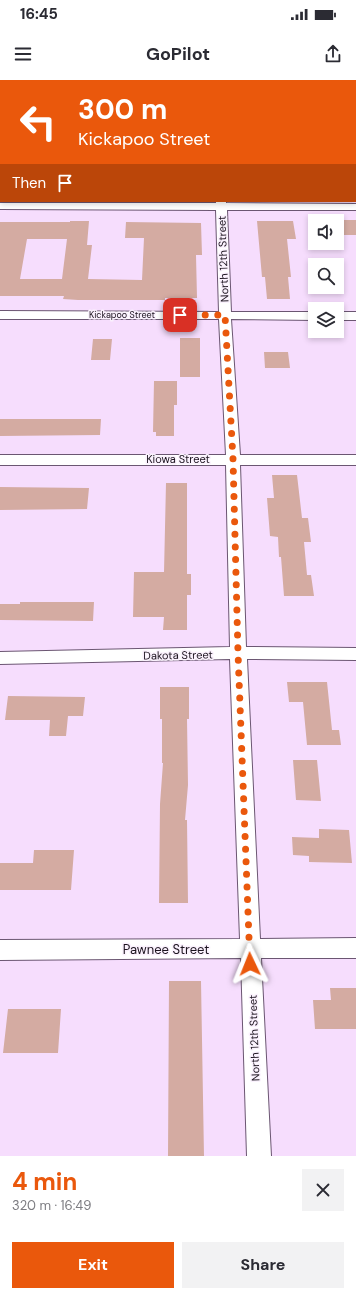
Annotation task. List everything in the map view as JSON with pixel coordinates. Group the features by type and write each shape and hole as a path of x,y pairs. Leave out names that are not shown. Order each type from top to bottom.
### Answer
{"street":[{"path":"0,206 221,204 356,207"},
{"name":"North 12th Street","path":"221,204 225,315 233,459 238,653 258,1156"},
{"name":"Kickapoo Street","path":"0,315 308,316"},
{"path":"344,316 356,316"},
{"name":"Kiowa Street","path":"0,460 356,460"},
{"name":"Dakota Street","path":"0,658 238,653 356,654"},
{"name":"Pawnee Street","path":"0,950 356,948"}],"building":[{"path":"344,220 356,220 356,235 344,235"},
{"path":"89,221 87,245 92,245 88,279 142,280 144,238 125,238 126,222 201,223 202,255 196,255 197,298 165,298 165,300 78,300 63,299 64,296 0,296 0,222","holes":["27,239 67,239 62,279 20,279"]},
{"path":"257,221 293,221 296,239 287,239 291,277 288,277 290,299 267,299 265,277 262,277"},
{"path":"180,338 200,338 200,377 180,377"},
{"path":"93,339 112,339 110,360 91,360"},
{"path":"264,352 288,352 290,368 265,368"},
{"path":"154,381 177,381 177,405 174,405 174,436 156,436 156,432 153,432"},
{"path":"0,419 101,419 100,435 0,436"},
{"path":"272,475 297,475 302,518 308,518 311,542 304,542 307,575 311,575 314,596 284,596 278,537 270,536 267,498 274,498"},
{"path":"166,483 187,483 187,574 191,574 191,595 187,595 187,630 163,630 164,617 133,617 134,572 164,572"},
{"path":"0,487 89,488 87,509 0,510"},
{"path":"20,602 94,602 93,621 0,620 0,604 20,604"},
{"path":"287,682 327,682 332,730 339,730 341,745 307,745 303,702 289,702"},
{"path":"160,687 189,687 189,719 187,719 188,785 185,820 187,820 188,903 159,903 160,804 163,763 162,719 160,719"},
{"path":"8,696 85,697 83,716 68,716 66,736 49,736 50,720 5,720"},
{"path":"293,760 317,760 321,801 296,800"},
{"path":"319,829 349,830 352,863 309,862 309,856 293,855 292,837 319,838"},
{"path":"34,850 74,850 71,890 0,890 0,863 33,863"},
{"path":"169,981 201,981 204,1156 168,1156"},
{"path":"330,988 356,988 356,1029 315,1029 313,1000 331,1000"},
{"path":"8,1009 61,1009 58,1053 3,1053"}],"route":[{"path":"180,315 225,315 233,459 238,653 250,964"}]}
